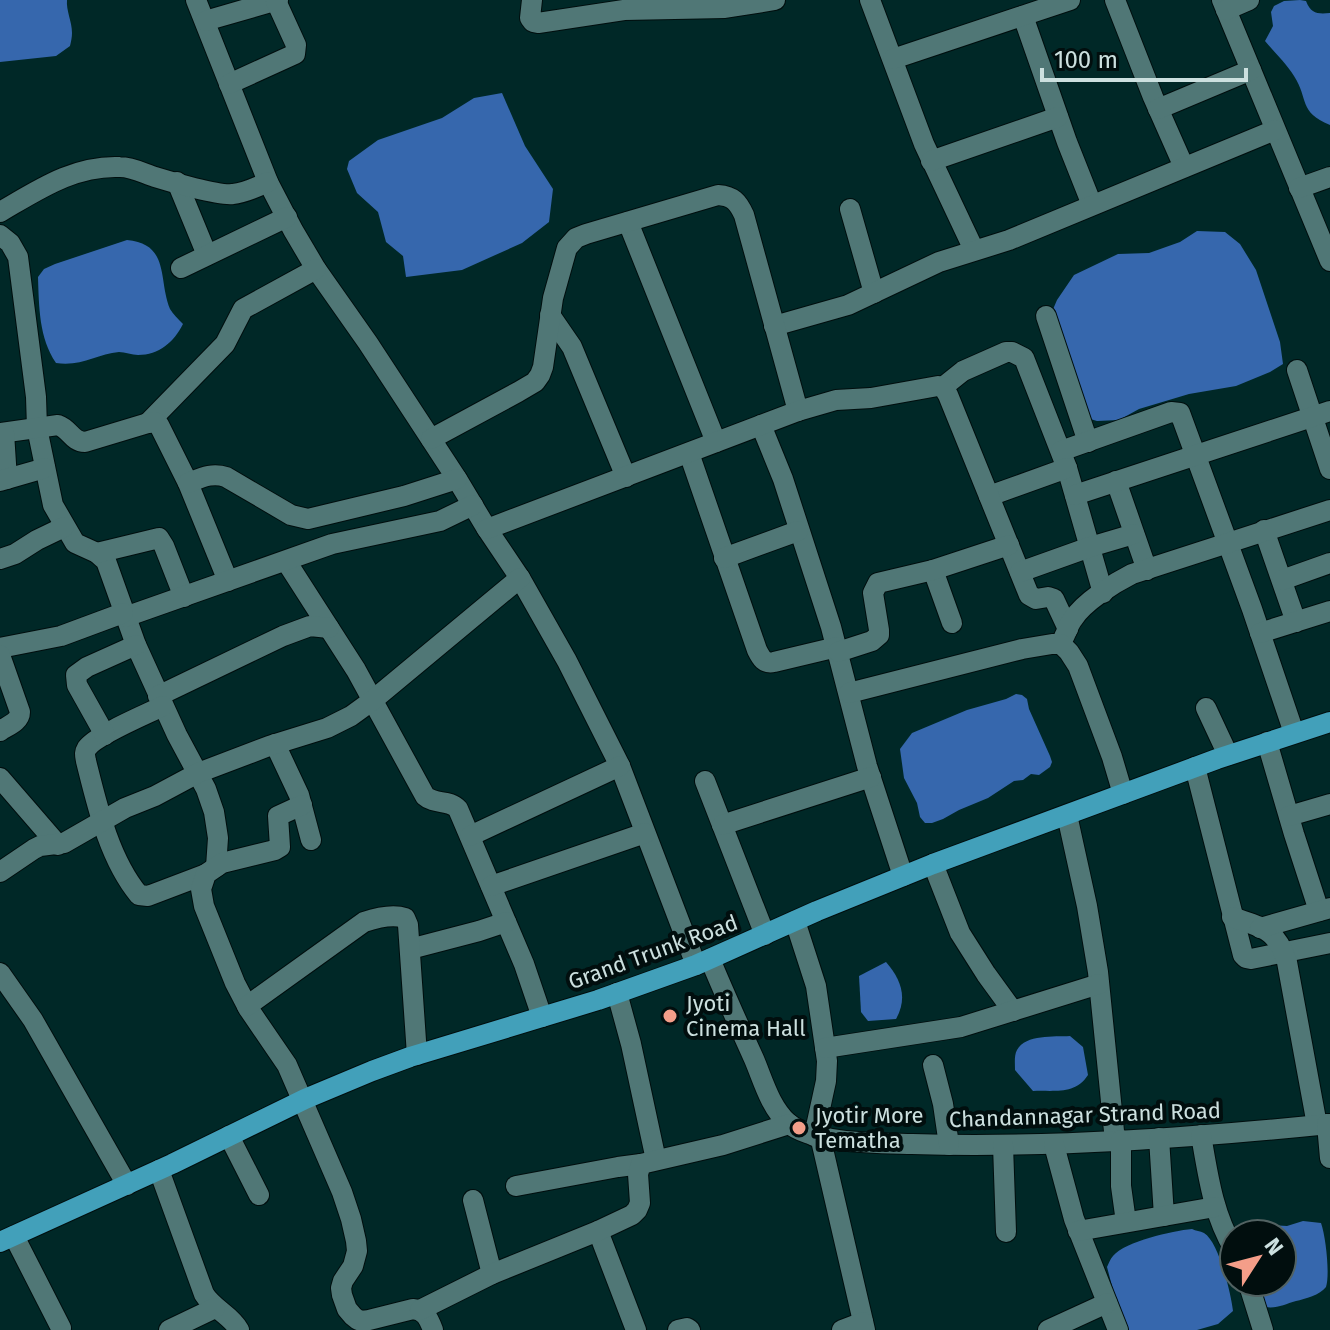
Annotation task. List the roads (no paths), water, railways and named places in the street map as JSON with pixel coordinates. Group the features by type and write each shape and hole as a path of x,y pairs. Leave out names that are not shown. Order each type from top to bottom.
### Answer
{"main road":[{"name":"Grand Trunk Road","path":"7,1239 302,1100 372,1071 617,993 703,962 933,864 1228,755 1330,722"}],"street":[{"path":"196,0 268,182 316,269 457,479 520,578 567,661 620,766 645,833 703,962 772,1103 789,1124 723,1145 516,1186"},
{"path":"205,21 277,0 296,45 295,54 229,84"},
{"path":"532,0 530,18 538,23 609,12 725,8 775,0"},
{"path":"870,0 914,121 974,250"},
{"path":"893,59 1070,0"},
{"path":"1115,0 1184,167"},
{"path":"1249,0 1224,5 1330,261"},
{"path":"1023,16 1092,205"},
{"path":"1158,109 1251,70"},
{"path":"931,161 1058,117"},
{"path":"774,326 848,305 939,262 1009,240 1275,130"},
{"path":"0,212 49,184 82,170 129,167 150,176 225,194 268,182"},
{"path":"1299,188 1330,177"},
{"path":"177,182 207,255"},
{"path":"431,439 535,382 543,367 550,315 571,242 586,234 718,195 731,197 744,215 798,411"},
{"path":"850,209 874,293"},
{"path":"181,268 287,217"},
{"path":"628,222 716,442"},
{"path":"0,235 10,243 18,257 36,397 37,428 53,505 75,543 106,561 124,615 160,701 206,789 217,827 211,870 201,889 204,906 221,953 247,1006 281,1055 342,1192 356,1241 356,1259 341,1288 347,1309 358,1320 365,1321 420,1310 433,1330"},
{"path":"148,423 225,344 243,309 316,269"},
{"path":"550,315 572,347 626,477"},
{"path":"1046,316 1088,442"},
{"path":"487,529 798,411 847,398 871,398 932,386 943,387 973,366 1006,352 1019,354 1028,367 1064,460 1103,593"},
{"path":"1297,370 1321,414 1330,469"},
{"path":"943,387 1032,598 1054,599 1069,652 1078,666 1123,794"},
{"path":"989,496 1064,460 1088,442 1177,412 1183,417 1294,733"},
{"path":"1075,495 1321,414"},
{"path":"45,468 4,480 2,433 58,425 74,439 85,442 155,422 164,431 188,483 228,581"},
{"path":"761,425 783,479 838,650 871,777 903,876"},
{"path":"689,453 757,650 768,663 872,641 879,635 873,593 878,583 933,570 1009,545"},
{"path":"188,483 218,474 291,515 308,519 404,496 457,479"},
{"path":"1116,481 1147,570"},
{"path":"0,648 61,636 184,597 332,544 440,521 473,505"},
{"path":"849,693 1052,644 1064,637 1081,610 1124,579 1330,510"},
{"path":"0,559 64,527"},
{"path":"1264,530 1296,622"},
{"path":"724,558 798,531"},
{"path":"1020,572 1134,534"},
{"path":"97,553 159,538 184,597"},
{"path":"286,561 350,659 425,796 433,801 454,805 461,815 524,964 542,1017"},
{"path":"1282,580 1330,563"},
{"path":"933,570 952,623"},
{"path":"0,872 40,846 58,845 73,839 198,773 327,728 351,716 520,578"},
{"path":"1260,633 1330,611"},
{"path":"302,805 278,816 278,849 222,863 148,896 139,895 101,822 85,752 90,745 160,701 283,636 310,626 329,628"},
{"path":"105,735 77,685 76,675 136,645"},
{"path":"0,655 20,712 17,720 0,731"},
{"path":"1206,708 1228,755"},
{"path":"1260,928 1325,910 1289,816 1267,742"},
{"path":"275,744 294,782 311,840"},
{"path":"470,836 620,766"},
{"path":"1195,767 1240,948 1246,958 1330,943"},
{"path":"722,825 871,777"},
{"path":"0,778 58,845"},
{"path":"705,781 765,935"},
{"path":"1289,816 1330,804"},
{"path":"1067,815 1087,906 1099,984 1126,1222"},
{"path":"491,886 645,833"},
{"path":"933,864 960,933 1013,1011"},
{"path":"247,1006 353,929 370,920 401,916 408,925 417,1055"},
{"path":"1232,917 1271,932 1284,953 1325,1124 1330,1158"},
{"path":"795,921 816,986 825,1048 826,1081 817,1136 864,1326 842,1330"},
{"path":"410,949 506,922"},
{"path":"0,973 33,1020 127,1185"},
{"path":"825,1048 942,1030 1099,984"},
{"path":"420,1310 492,1274 622,1220 637,1210 640,1203 638,1174 648,1162 631,1044 617,993"},
{"path":"933,1065 949,1145"},
{"name":"Chandannagar Strand Road","path":"789,1124 817,1136 865,1143 1054,1145 1325,1124"},
{"path":"1201,1135 1219,1218"},
{"path":"229,1136 259,1195"},
{"path":"1159,1138 1164,1216"},
{"path":"1003,1145 1006,1232"},
{"path":"1054,1145 1078,1231 1118,1330"},
{"path":"159,1170 204,1294 209,1303 232,1320 239,1330"},
{"path":"473,1200 492,1274"},
{"path":"1078,1231 1215,1207"},
{"path":"598,1231 636,1330"},
{"path":"7,1239 61,1328"},
{"path":"1253,1298 1263,1330"},
{"path":"1048,1330 1107,1303"},
{"path":"169,1330 215,1308"},
{"path":"678,1330 690,1330"}],"water":[{"path":"0,0 67,0 72,29 70,46 56,56 0,62"},
{"path":"1284,1 1306,1 1315,12 1330,13 1330,125 1309,110 1294,76 1265,41 1273,26 1271,12 1274,6"},
{"path":"502,93 525,146 553,189 549,222 522,243 462,270 406,277 403,256 386,242 378,212 357,193 347,169 349,161 378,140 442,118 474,98"},
{"path":"1197,231 1225,232 1240,244 1256,270 1280,342 1283,364 1236,386 1189,394 1139,409 1119,420 1087,418 1051,314 1057,300 1074,275 1118,254 1149,253 1180,242"},
{"path":"127,240 141,243 156,256 170,309 183,324 170,342 153,353 138,355 119,352 81,362 56,363 43,333 38,277 44,269 55,264"},
{"path":"1016,694 1027,699 1050,756 1050,767 1039,775 1031,774 1023,780 1014,781 988,798 943,819 925,823 904,778 900,749 912,733"},
{"path":"886,962 896,975 901,989 900,1011 896,1019 868,1021 861,1012 859,976"},
{"path":"1070,1036 1083,1047 1088,1075 1071,1089 1033,1091 1015,1070 1017,1050 1034,1039"},
{"path":"1298,1223 1321,1223 1327,1256 1326,1287 1308,1298 1277,1307 1265,1307 1260,1298 1298,1298"},
{"path":"1192,1229 1204,1233 1215,1247 1218,1254 1218,1298 1230,1298 1233,1311 1218,1324 1197,1330 1129,1330 1117,1305 1107,1267 1119,1251 1162,1234"}],"place":[{"name":"Jyoti Cinema Hall","path":"670,1016"},
{"name":"Jyotir More Tematha","path":"799,1128"}]}
